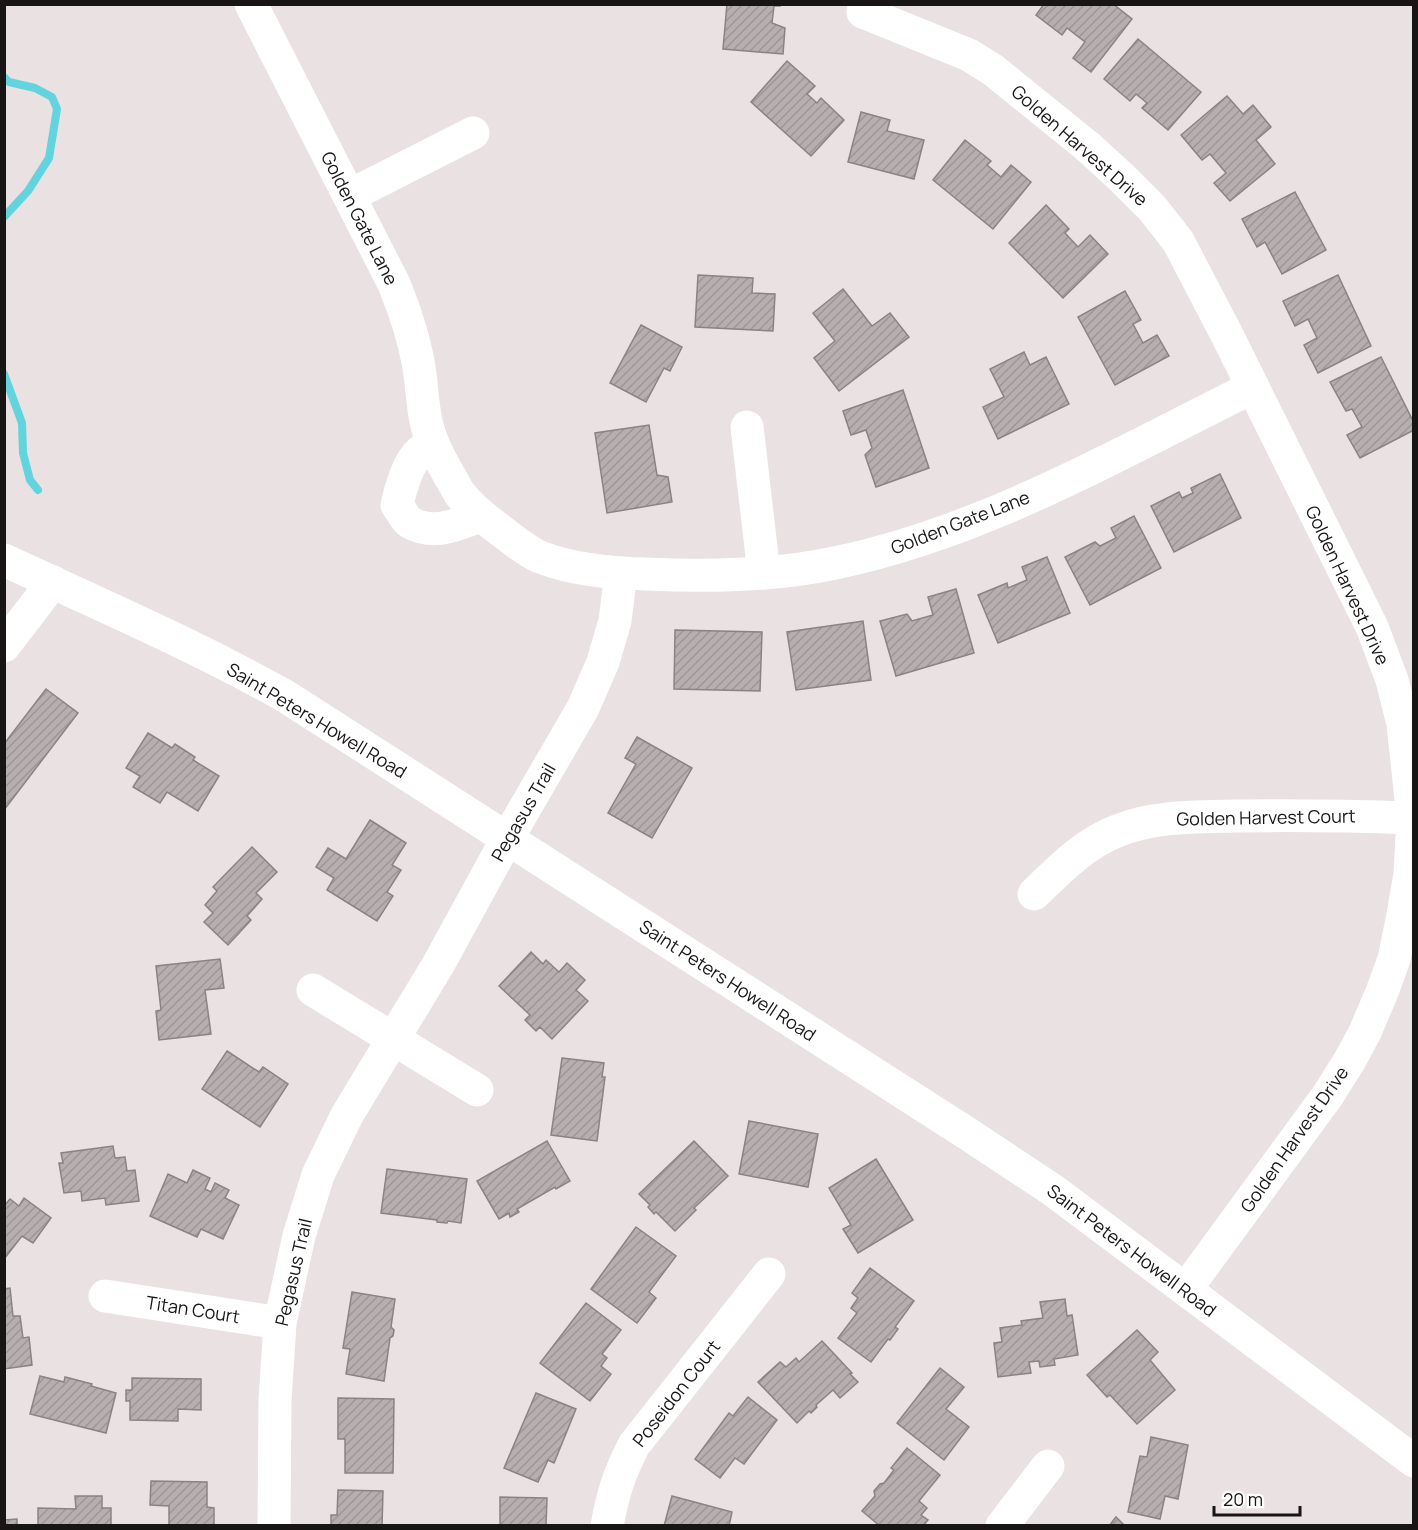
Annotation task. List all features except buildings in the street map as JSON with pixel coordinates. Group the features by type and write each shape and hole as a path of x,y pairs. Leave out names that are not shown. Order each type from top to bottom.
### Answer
{"street":[{"name":"Golden Gate Lane","path":"251,4 394,284 406,315 419,366 426,421 432,445 460,494 480,516 539,556 573,567 621,573 691,575 764,573 844,561 921,540 1008,507 1253,387"},
{"name":"Golden Harvest Drive","path":"863,12 969,55 993,70 1087,146 1152,208 1178,241 1203,288 1372,627 1392,680 1403,724 1413,818 1410,874 1394,959 1365,1032 1328,1095 1186,1289"},
{"path":"349,196 473,133"},
{"path":"747,427 764,573"},
{"path":"432,445 418,453 400,488 397,505 410,523 430,529 449,528 480,516"},
{"name":"Saint Peters Howell Road","path":"4,560 194,648 267,686 507,839 1054,1191 1413,1461"},
{"name":"Pegasus Trail","path":"274,1526 275,1400 280,1323 299,1236 318,1175 347,1115 438,965 507,839 583,708 603,662 615,621 621,573"},
{"path":"4,646 53,582"},
{"name":"Golden Harvest Court","path":"1034,894 1067,863 1093,843 1118,830 1172,817 1273,815 1413,818"},
{"path":"314,990 477,1090"},
{"name":"Poseidon Court","path":"607,1526 612,1498 634,1445 769,1274"},
{"name":"Titan Court","path":"105,1296 280,1323"},
{"path":"1002,1526 1048,1466"}],"waterway":[{"path":"4,77 9,82 35,88 52,97 57,109 49,158 28,191 4,217"},
{"path":"4,374 22,423 23,453 30,480 38,490"}]}
